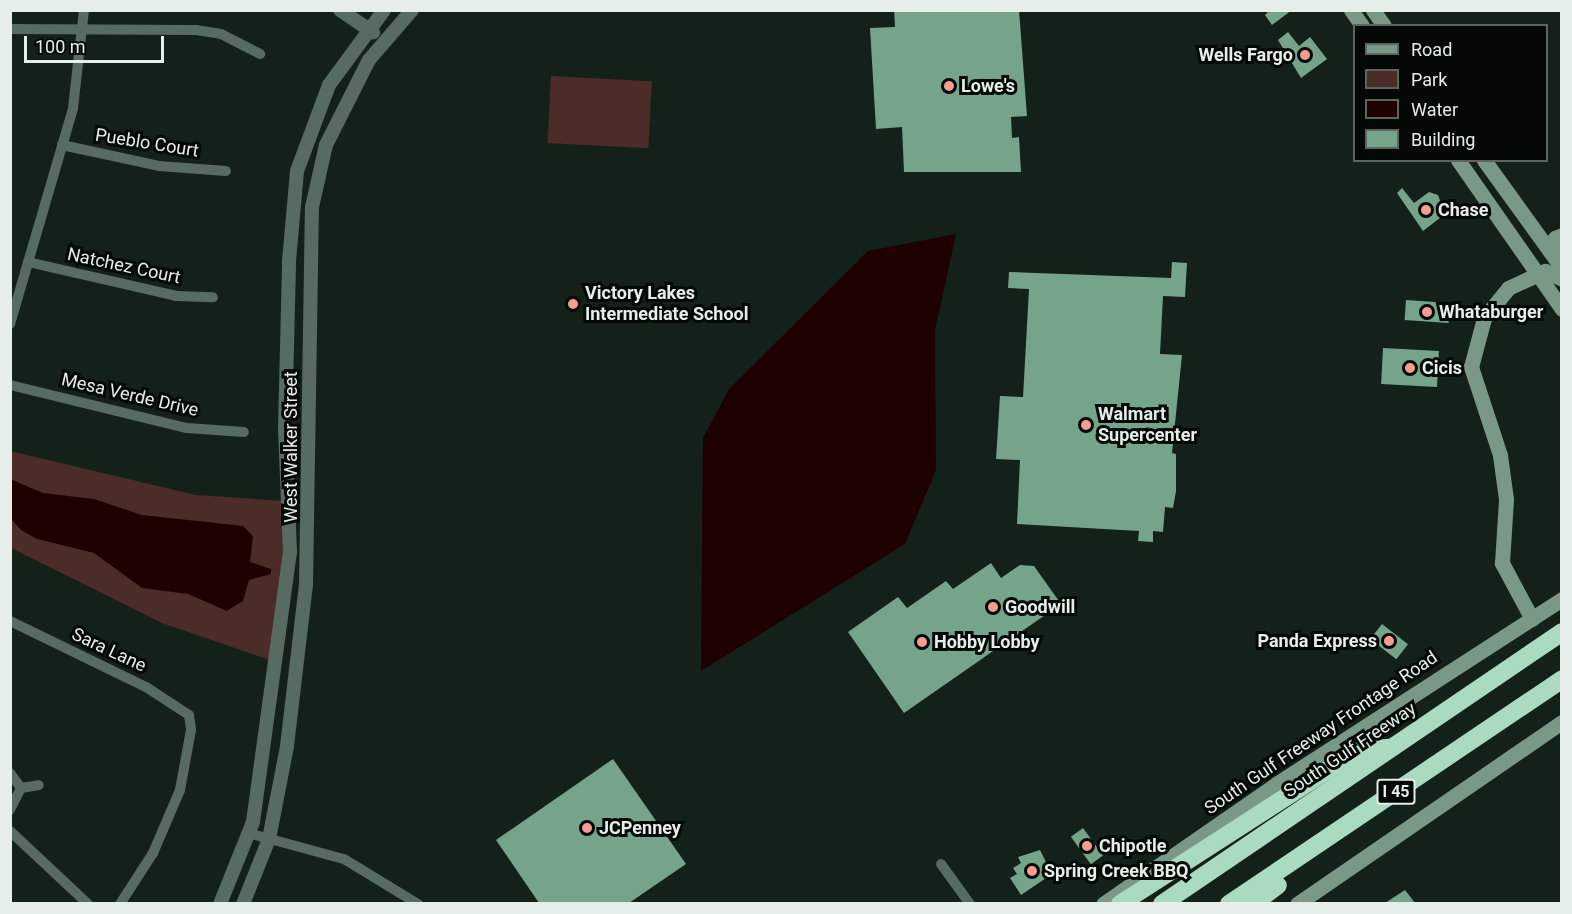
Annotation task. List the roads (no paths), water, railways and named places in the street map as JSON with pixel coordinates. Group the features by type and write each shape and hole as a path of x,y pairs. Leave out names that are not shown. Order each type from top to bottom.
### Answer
{"highway":[{"name":"South Gulf Freeway","path":"1162,903 1562,632"},
{"name":"I 45","path":"1229,903 1562,679"},
{"path":"1120,903 1359,750 1391,748"},
{"path":"1252,903 1393,794"}],"main road":[{"path":"1351,10 1361,24"},
{"path":"1373,10 1383,24"},
{"path":"1459,162 1562,309"},
{"path":"1486,162 1555,250 1562,268"},
{"path":"1506,229 1536,250 1555,250"},
{"path":"1555,250 1555,238 1562,235"},
{"path":"1537,274 1551,271 1562,279"},
{"path":"1532,619 1502,563 1506,499 1500,455 1471,367 1484,318 1505,297 1534,282 1537,274"},
{"name":"South Gulf Freeway Frontage Road","path":"1103,903 1276,784 1562,599"},
{"path":"1297,903 1562,722"}],"street":[{"path":"10,324 73,108 84,10"},
{"path":"340,10 365,30 387,35"},
{"name":"West Walker Street","path":"243,903 269,838 287,746 307,574 312,207 326,146 387,35 412,10"},
{"path":"378,12 387,35"},
{"name":"West Walker Street","path":"220,903 248,833 272,706 290,552 285,429 289,261 297,171 329,85 378,12"},
{"path":"10,28 196,30 221,34 260,54"},
{"name":"Pueblo Court","path":"62,145 159,166 226,171"},
{"name":"Natchez Court","path":"28,262 176,296 213,297"},
{"name":"Mesa Verde Drive","path":"10,385 188,428 244,432"},
{"name":"Sara Lane","path":"10,621 146,687 189,715 188,751 176,799 153,853 120,903"},
{"path":"10,773 21,788"},
{"path":"21,788 39,785"},
{"path":"10,810 21,788"},
{"path":"10,831 88,903"},
{"path":"248,833 344,859 418,903"},
{"path":"941,864 970,903"}],"water":[{"path":"956,234 935,331 936,470 905,544 701,671 703,438 729,389 868,251"},
{"path":"10,479 43,493 94,499 142,515 243,526 253,536 250,562 271,569 271,574 249,580 243,601 227,611 188,594 142,588 94,553 37,539 21,530 11,519"}],"place":[{"name":"Wells Fargo","path":"1305,55"},
{"name":"Lowe's","path":"949,86"},
{"name":"Chase","path":"1426,210"},
{"name":"Victory Lakes Intermediate School","path":"573,304"},
{"name":"Whataburger","path":"1427,312"},
{"name":"Cicis","path":"1410,368"},
{"name":"Walmart Supercenter","path":"1086,425"},
{"name":"Goodwill","path":"993,607"},
{"name":"Panda Express","path":"1389,641"},
{"name":"Hobby Lobby","path":"922,642"},
{"name":"JCPenney","path":"587,828"},
{"name":"Chipotle","path":"1087,846"},
{"name":"Spring Creek BBQ","path":"1032,871"}]}
